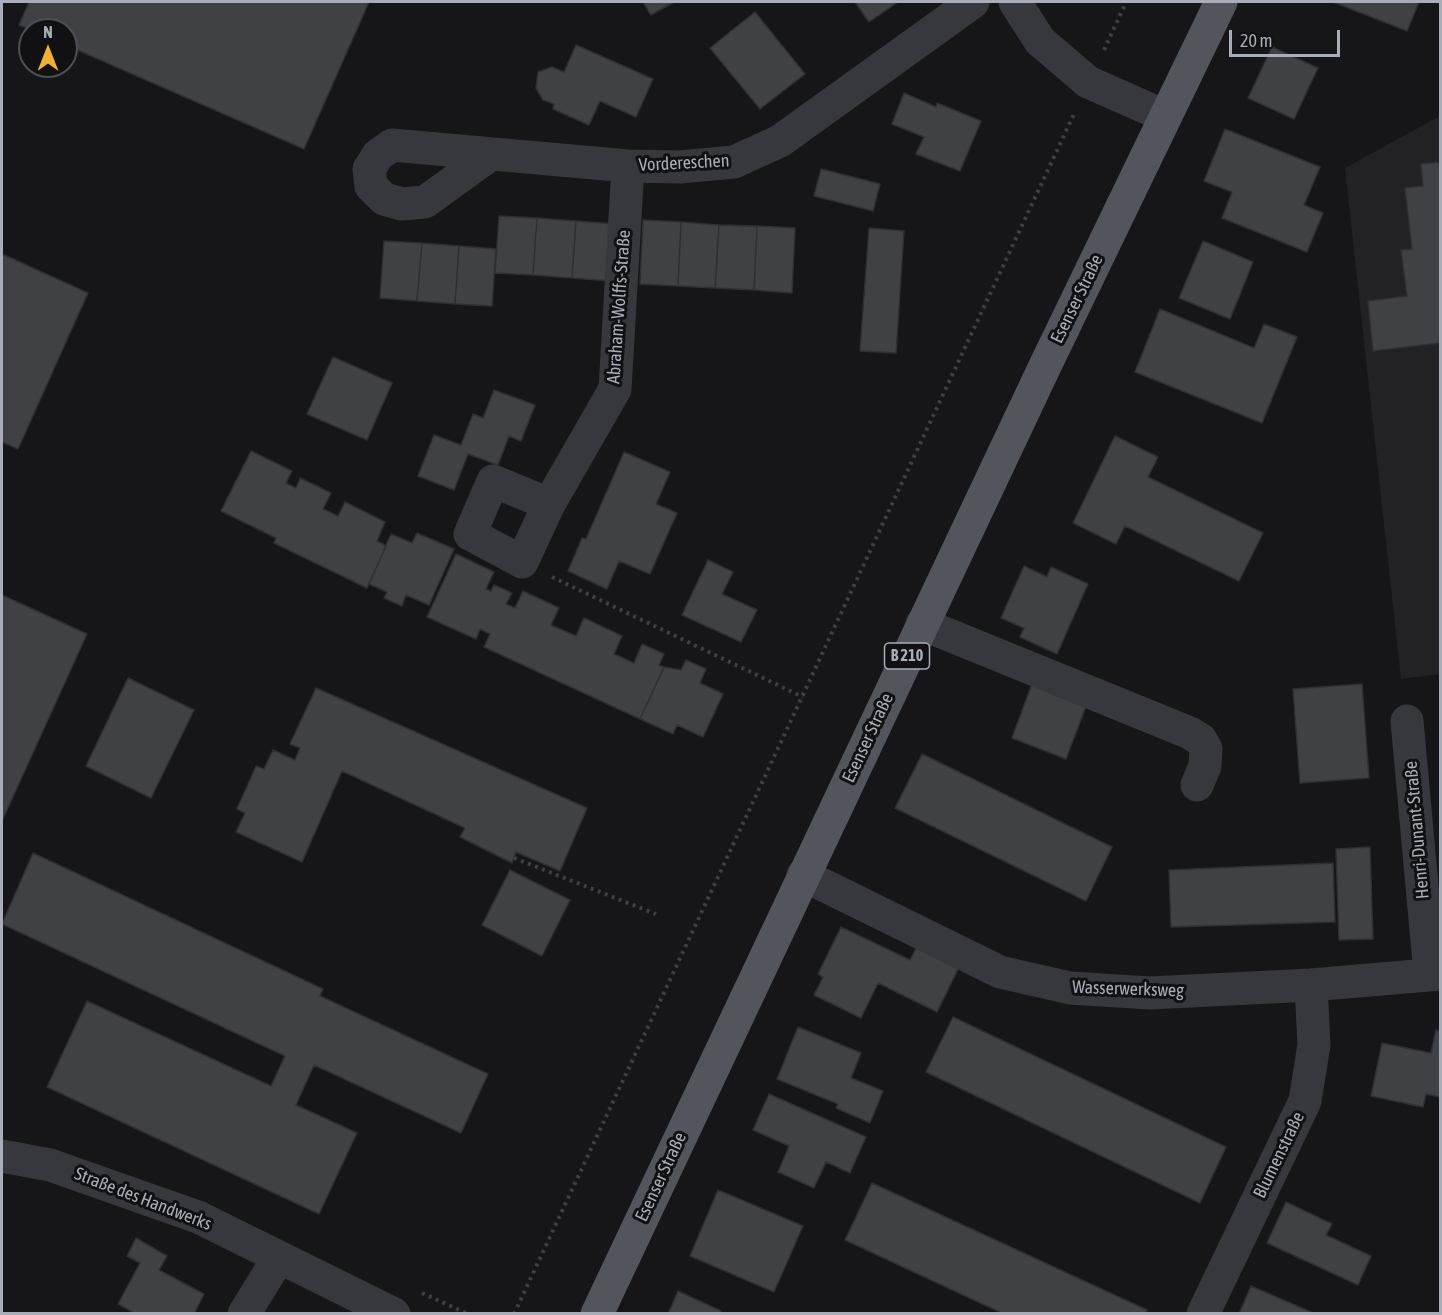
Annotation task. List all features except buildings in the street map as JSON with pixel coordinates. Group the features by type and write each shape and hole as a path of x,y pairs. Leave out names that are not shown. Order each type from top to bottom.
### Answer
{"main road":[{"name":"Esenser Straße","path":"597,1314 803,874 1221,2"}],"street":[{"name":"Vordereschen","path":"490,155 628,166 680,167 734,162 780,141 973,2"},
{"path":"1015,2 1040,41 1088,82 1165,116"},
{"name":"Abraham-Wolffs-Straße","path":"522,562 549,504 615,389 628,166"},
{"path":"522,562 470,534 493,481 549,504"},
{"path":"922,624 1190,733 1201,740 1206,749 1205,766 1197,785"},
{"name":"Henri-Dunant-Straße","path":"1407,721 1435,974"},
{"name":"Wasserwerksweg","path":"803,874 1000,972 1070,988 1150,993 1311,985 1435,974"},
{"name":"Blumenstraße","path":"1203,1314 1305,1101 1314,1045 1311,985"},
{"name":"Straße des Handwerks","path":"2,1156 50,1165 198,1217 394,1314"},
{"path":"244,1314 279,1257"}],"path":[{"path":"514,1314 1126,2"},
{"path":"522,562 803,698"},
{"path":"514,858 656,914"}],"shaded area":[{"path":"1440,116 1440,674 1401,679 1345,168"}]}
